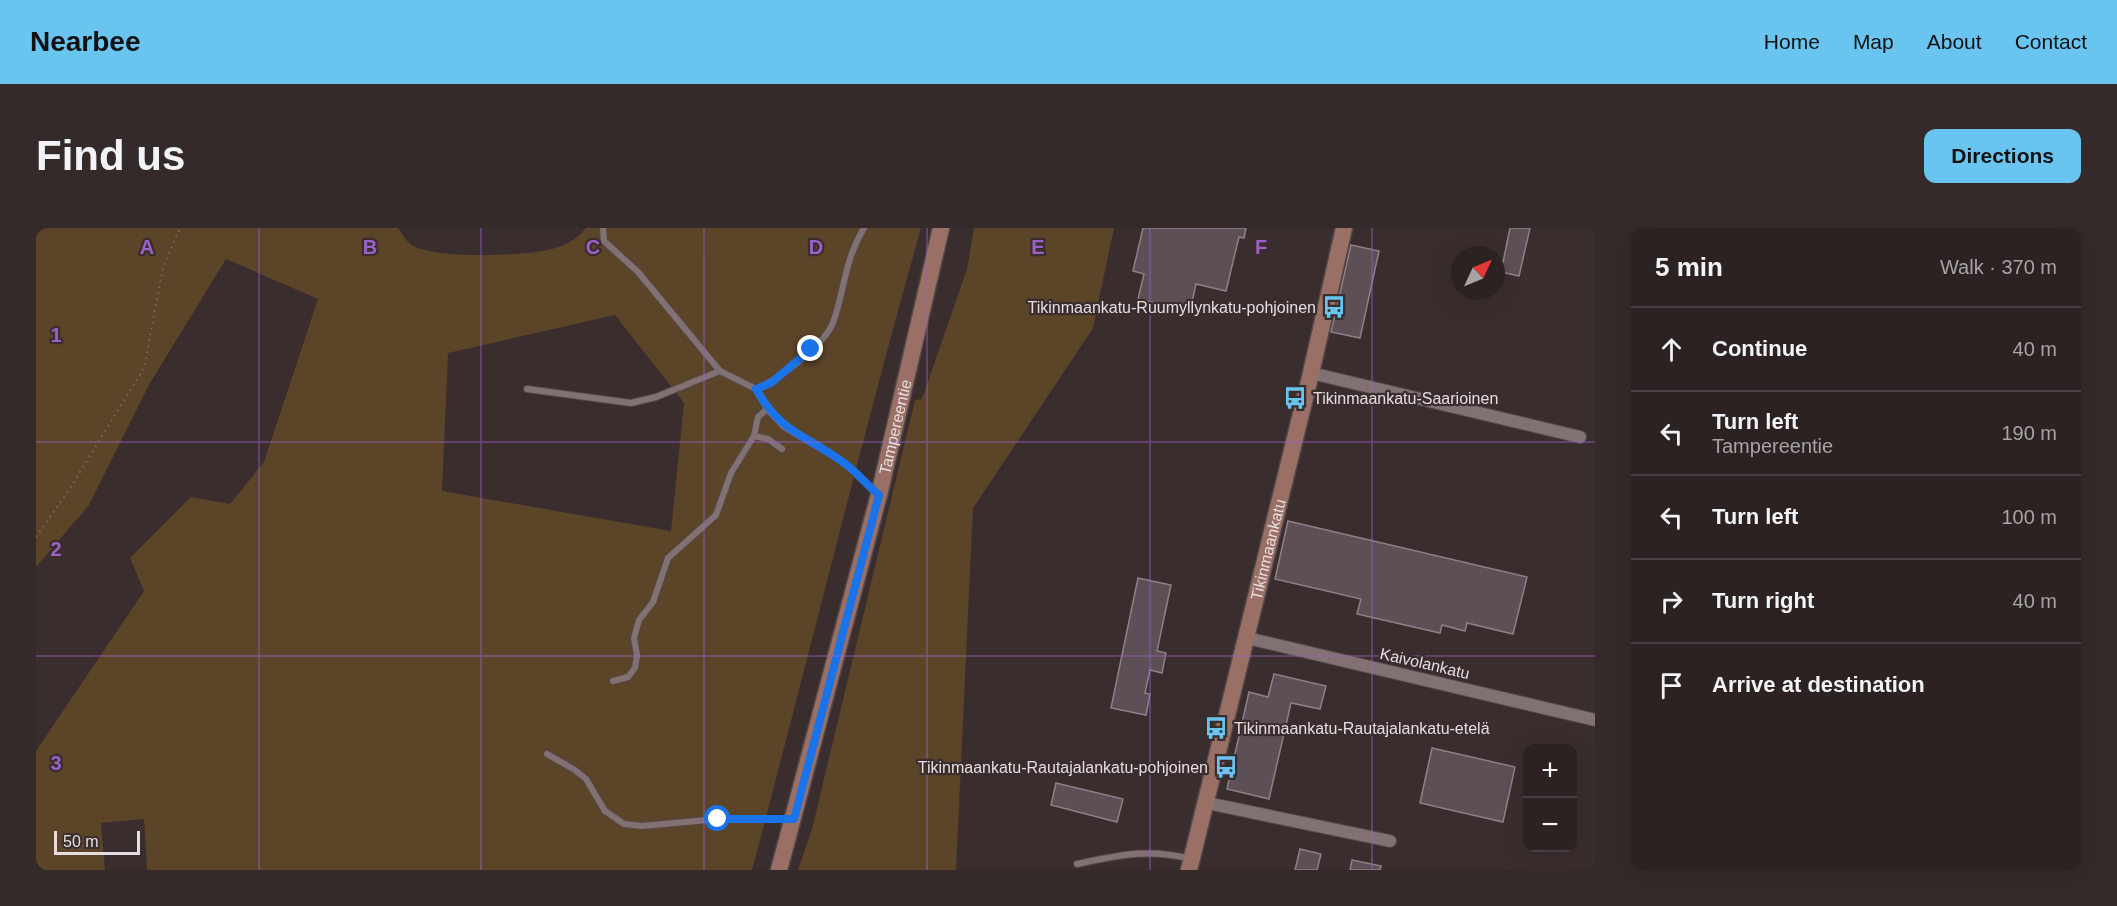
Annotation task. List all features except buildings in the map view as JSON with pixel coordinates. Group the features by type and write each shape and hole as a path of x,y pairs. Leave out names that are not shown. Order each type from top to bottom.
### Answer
{"main road":[{"name":"Tampereentie","path":"778,870 794,819 879,495 941,228"},
{"name":"Tikinmaankatu","path":"1191,865 1344,228"}],"street":[{"path":"1311,373 1580,437"},
{"name":"Kaivolankatu","path":"1247,638 1595,720"},
{"path":"1207,804 1390,841"}],"lane":[{"path":"603,228 604,241 638,272 720,370 756,389 767,409 784,427 845,463 879,495"},
{"path":"756,389 771,383 827,336 834,320 851,250 864,228"},
{"path":"527,388 631,403 656,397 720,370"},
{"path":"613,681 628,677 635,668 637,655 634,638 639,620 653,603 668,558 716,515 731,473 754,436 758,417 767,409"},
{"path":"754,436 768,439 782,449"},
{"path":"547,754 586,779 605,811 624,824 642,826 718,819 794,819"},
{"path":"1077,864 1137,852 1165,852 1191,865"}],"path":[{"path":"36,537 67,493 144,368 163,268 180,228"}],"shaded area":[{"path":"36,228 398,228 409,243 420,248 435,252 476,255 517,254 553,249 564,245 586,228 921,228 877,388 752,870 147,870 144,819 101,823 105,870 36,870 36,751 144,591 130,558 191,497 230,504 264,462 318,299 226,259 150,383 89,505 36,567","holes":["615,315 684,403 671,531 442,491 448,353"]},
{"path":"974,228 1114,228 1093,328 973,508 956,870 798,870 812,829 915,400 922,399 967,269"}],"place":[{"name":"Tikinmaankatu-Ruumyllynkatu-pohjoinen","path":"1334,307"},
{"name":"Tikinmaankatu-Saarioinen","path":"1295,398"},
{"name":"Tikinmaankatu-Rautajalankatu-etelä","path":"1216,728"},
{"name":"Tikinmaankatu-Rautajalankatu-pohjoinen","path":"1226,767"}],"route":[{"path":"718,819 771,817 794,819 879,495 845,463 784,427 767,409 756,389 771,383 811,349"}]}
